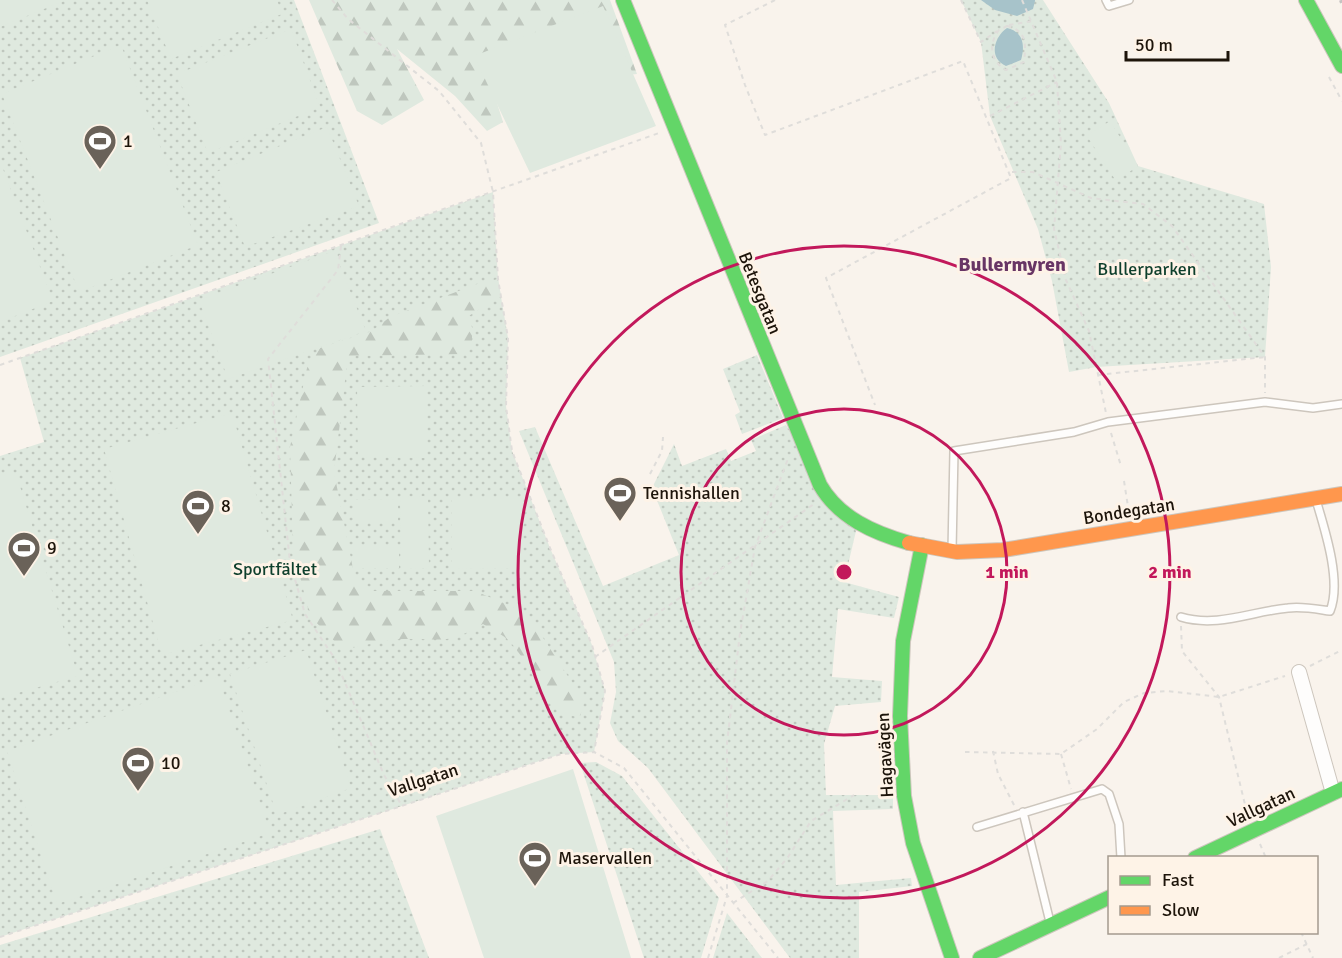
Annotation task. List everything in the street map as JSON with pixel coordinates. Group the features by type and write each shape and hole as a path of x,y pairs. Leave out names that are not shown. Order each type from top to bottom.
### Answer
{"street":[{"name":"Betesgatan","path":"623,0 674,128 680,155 815,474 826,495 840,512 870,529 922,545"},
{"path":"1306,0 1342,66"},
{"name":"Bondegatan","path":"922,545 952,551 1003,550 1342,494"},
{"name":"Hagavägen","path":"922,545 903,641 900,716 904,796 913,843 952,958"},
{"path":"1299,672 1338,791"},
{"name":"Vallgatan","path":"1199,856 1338,791"},
{"path":"980,958 1108,898"}],"lane":[{"path":"1106,0 1109,6 1129,0"},
{"path":"952,551 954,451 1074,432 1108,422 1264,402 1313,408 1342,404"},
{"path":"1181,617 1194,621 1245,617 1288,608 1330,611 1334,602 1335,579 1316,498"},
{"path":"977,827 1102,789 1109,794 1119,824 1121,856"},
{"path":"1021,812 1050,925"}],"path":[{"path":"332,0 348,19 439,90 481,143 493,192 498,279 508,338 506,406 512,451 595,657 604,691 594,752 624,768 778,958"},
{"path":"775,0 725,25 765,135 963,62 1011,178 826,278 875,405"},
{"path":"961,0 981,42 1007,26 1033,21"},
{"path":"1022,0 1033,21 1057,82 1061,113 1054,229 1058,253 1066,280 1089,331 1108,422 1121,466"},
{"path":"999,30 992,45 993,57 998,65 1006,70 1016,68 1024,62 1024,37 1016,28 1007,26"},
{"path":"990,116 1057,82"},
{"path":"0,365 674,128"},
{"path":"1012,172 1034,172 1091,198 1143,204 1172,226 1265,357 1264,402"},
{"path":"342,245 338,270 268,359 279,470 290,562 305,614 335,659 384,775 402,806"},
{"path":"1098,375 1265,357"},
{"path":"650,474 662,451 663,437"},
{"path":"708,958 727,896 727,743 740,633 755,547 790,453"},
{"path":"1124,481 1131,529"},
{"path":"595,657 755,547 826,495"},
{"path":"1181,617 1182,651 1220,697 1253,830"},
{"path":"965,752 1061,754 1097,729 1124,702 1144,693 1167,691 1220,697 1299,672 1342,650"},
{"path":"993,751 998,774 1021,812"},
{"name":"Vallgatan","path":"0,937 561,754 594,752"},
{"path":"1061,754 1073,796"},
{"path":"733,903 768,881 788,857 811,820 854,795"},
{"path":"1302,934 1313,958"},
{"path":"1279,958 1307,944"}],"green space":[{"path":"0,0 294,0 379,223 0,357"},
{"path":"0,0 66,0 0,27"},
{"path":"147,0 277,0 282,14 171,59"},
{"path":"309,0 610,0 637,74 608,77 483,59 503,122 487,131 455,96 397,49 424,100 382,125 357,111"},
{"name":"Bullerparken","path":"961,0 1043,0 1109,103 1138,166 1264,204 1271,267 1265,357 1096,367 1069,372 1052,281 1038,229 990,116 981,42"},
{"path":"603,6 656,126 530,173 474,56"},
{"path":"291,29 320,107 208,153 177,74"},
{"name":"1","path":"121,45 198,245 79,292 2,94"},
{"path":"1110,121 1138,166 1116,181 1087,136"},
{"path":"327,127 359,206 245,247 216,172"},
{"path":"0,161 53,301 0,322"},
{"name":"Sportfältet","path":"493,192 498,279 508,338 506,406 512,451 550,548 592,645 605,691 594,752 561,754 0,937 0,456 44,442 20,358"},
{"path":"334,251 366,331 228,379 199,300"},
{"path":"498,279 501,296 467,317 472,327 472,344 462,354 348,356 334,472 354,574 373,591 475,591 527,613 584,701 580,717 567,714 556,707 539,686 516,649 507,639 483,624 451,638 395,640 343,650 310,616 293,549 290,447 307,368 320,348 372,331 390,317 477,284"},
{"path":"757,355 783,418 742,434 735,415 740,412 723,369"},
{"path":"427,386 427,458 358,457 357,387"},
{"name":"8","path":"232,413 293,620 162,655 104,449"},
{"path":"786,425 856,531 844,582 899,597 894,618 838,609 832,677 882,681 881,702 835,706 824,744 826,795 893,795 893,809 833,811 836,885 911,878 912,886 859,892 859,958 790,958 648,768 618,741 610,723 616,692 614,662 519,431 535,427 603,586 679,555 652,488 674,444 682,466 726,449 731,461 756,451 751,440"},
{"name":"9","path":"16,473 78,676 0,698 0,477"},
{"path":"428,496 429,568 401,569 400,497"},
{"path":"452,498 521,498 521,568 452,569"},
{"path":"398,499 398,523 354,523 354,500"},
{"path":"355,545 399,545 399,568 355,568"},
{"path":"306,650 351,788 277,815 230,674"},
{"name":"10","path":"218,677 270,833 57,904 7,751"},
{"path":"596,762 622,776 719,898 701,958 644,958 580,763"},
{"name":"Maservallen","path":"573,769 631,958 484,958 436,816"},
{"path":"380,829 429,958 0,958 0,945"},
{"path":"727,913 762,958 713,958"}],"water":[{"path":"981,0 1035,1 1033,9 1017,16 995,10"},
{"path":"1007,28 1020,36 1023,50 1021,60 1006,66 997,58 995,47 1002,32"}],"traffic: fast":[{"path":"623,0 820,485 837,507 858,523 909,543"},
{"path":"1306,0 1342,66"},
{"path":"922,545 903,641 900,716 904,796 913,843 952,958"},
{"path":"1199,856 1342,789"},
{"path":"980,958 1108,898"}],"traffic: slow":[{"path":"909,543 957,552 1003,550 1342,494"}],"place":[{"name":"1","path":"100,170"},
{"name":"Tennishallen","path":"620,522"},
{"name":"8","path":"198,535"},
{"name":"9","path":"24,577"},
{"name":"10","path":"138,792"},
{"name":"Maservallen","path":"535,887"}],"district":[{"name":"Bullermyren","path":"1012,264"}]}
